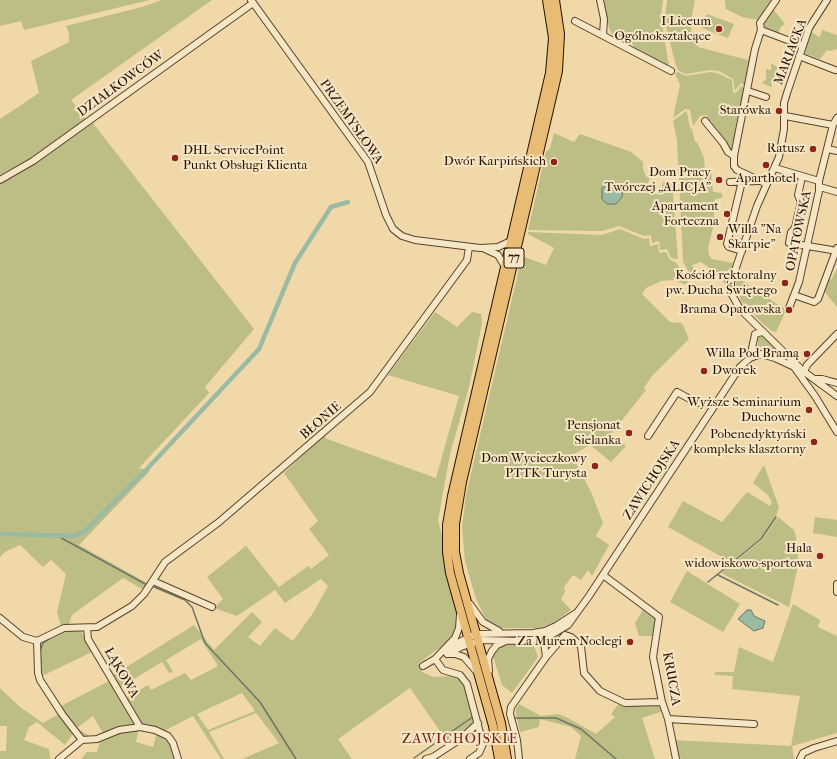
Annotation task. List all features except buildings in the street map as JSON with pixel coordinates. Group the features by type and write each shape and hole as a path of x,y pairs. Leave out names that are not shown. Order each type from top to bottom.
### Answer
{"main road":[{"name":"77","path":"507,759 503,730 490,682 460,609 448,558 448,517 551,66 552,29 547,0"},
{"name":"77","path":"499,759 495,731 479,676 455,552 456,510 556,77 560,34 555,0"}],"street":[{"path":"600,0 604,19 603,35"},
{"path":"767,184 737,170 734,166 734,156 748,91 755,49 761,30 761,20 776,0"},
{"name":"MARIACKA","path":"762,332 740,309 731,293 730,282 774,168 782,142 785,116 784,103 809,28 827,0"},
{"name":"DZIAŁKOWCÓW","path":"0,180 33,161 252,2"},
{"name":"PRZEMYSŁOWA","path":"252,2 368,162 386,215 393,229 402,236 414,240 480,248"},
{"path":"575,21 671,71"},
{"path":"761,30 803,46"},
{"path":"800,56 835,70"},
{"path":"748,91 766,97"},
{"path":"785,116 833,125"},
{"name":"OPATOWSKA","path":"790,308 807,245 833,125 837,118"},
{"path":"706,121 724,143 728,152 734,156"},
{"path":"828,149 837,151"},
{"path":"774,168 802,177 837,192"},
{"path":"794,294 814,302 818,298 834,249 788,243 791,232 795,228 801,202 798,196 802,177"},
{"path":"742,181 727,244 729,247 742,251"},
{"path":"730,182 760,181"},
{"path":"480,248 498,248 511,241"},
{"name":"BŁONIE","path":"37,641 64,628 101,626 132,606 144,594 160,568 170,557 219,522 370,392 467,260 469,247"},
{"path":"480,248 498,255 505,267"},
{"path":"803,371 762,332 755,334 750,358 764,354 793,366 814,378 837,396"},
{"path":"803,371 837,334"},
{"name":"ZAWICHOJSKA","path":"473,639 527,640 542,635 579,611 740,367 750,358"},
{"path":"793,366 810,389 837,432"},
{"path":"810,389 809,382 814,378 837,383"},
{"path":"648,436 677,392 697,403 710,402 714,406"},
{"name":"KRUCZA","path":"603,575 659,617 653,657 676,759"},
{"path":"153,581 212,607"},
{"path":"837,584 837,592"},
{"path":"463,590 481,621 492,628 506,633"},
{"path":"447,651 458,630 460,609"},
{"path":"0,618 23,637 37,641 38,674 40,680 62,714 82,740"},
{"name":"ŁĄKOWA","path":"86,628 88,639 140,727"},
{"name":"ZAWICHOJSKA","path":"473,639 506,633 542,635"},
{"path":"542,635 546,657"},
{"path":"519,759 517,740 510,714 511,707 546,657 563,636 568,635 581,646 584,673 600,691 625,703 662,702"},
{"path":"423,666 447,651 473,639"},
{"name":"ZAWICHOJSKA","path":"490,682 488,664 490,653 497,645 510,640"},
{"path":"447,651 464,657 479,676"},
{"path":"435,658 443,670 458,674 465,680 478,723 483,747 479,753 470,759"},
{"name":"KRUCZA","path":"668,719 754,724"},
{"path":"426,759 433,757 462,738 478,723"},
{"path":"59,759 82,740 96,739 119,730 140,727 155,730 168,736 173,743 178,759"},
{"path":"800,759 803,753 837,741"}],"green space":[{"path":"0,0 150,0 24,30 21,21 0,26"},
{"path":"162,0 212,0 71,100 86,119 35,160 0,178 0,119 39,93 31,61 69,42 69,33 66,26 142,7"},
{"path":"604,0 663,0 661,18 669,66 632,48 634,45 620,38 618,41 614,38 609,28"},
{"path":"667,0 695,0 692,15 691,37 698,47 748,60 752,48 747,88 741,83 735,91 733,79 719,71 710,70 686,74 679,71 676,66 666,27 665,16"},
{"path":"725,0 771,0 758,20 742,17 726,9"},
{"path":"773,9 785,24 781,27 778,34 766,29 762,22"},
{"path":"707,14 734,24 728,38 702,28"},
{"path":"822,30 837,35 837,49 831,51 827,50 820,59 804,53 811,32 820,37"},
{"path":"768,62 778,67 771,87 762,83 766,79 766,69 771,70 771,64"},
{"path":"678,72 686,76 710,72 717,73 732,80 733,92 736,93 741,86 746,90 740,103 731,152 708,121 707,115 700,116 693,126 690,110 685,109 673,118 680,85 675,73"},
{"path":"686,111 695,142 697,142 704,158 705,172 711,171 713,192 722,193 722,198 715,199 713,228 708,248 709,255 712,259 733,263 725,284 718,274 701,262 692,265 696,275 691,277 683,261 677,140 673,121"},
{"path":"92,122 254,329 205,387 209,393 139,468 150,471 79,545 147,583 144,590 123,578 72,615 69,624 61,626 57,612 66,574 51,560 43,567 20,545 5,552 0,557 0,182 22,172"},
{"path":"554,133 574,142 580,134 631,152 643,162 643,169 646,176 650,177 645,193 655,194 661,192 663,182 672,182 678,259 671,258 667,249 660,250 659,241 652,243 651,235 644,236 619,226 602,231 528,230 546,152 550,148"},
{"path":"620,229 644,239 649,238 650,246 658,244 659,253 666,252 670,260 677,263 688,282 686,285 674,280 661,281 646,288 642,294 670,322 682,323 689,339 652,376 644,388 646,390 611,434 626,446 611,462 590,445 572,455 592,494 603,523 596,536 609,545 592,576 588,570 581,580 573,575 564,587 565,592 561,599 571,610 555,622 539,628 502,628 486,619 476,599 465,561 462,527 466,495 522,256 546,265 554,248 528,234 528,232 602,235"},
{"path":"837,269 837,307 824,291 829,279 831,280"},
{"path":"737,277 786,310 776,332 772,331 760,321 741,301 736,285"},
{"path":"435,312 457,327 472,312 481,314 482,323 469,387 450,454 438,520 443,540 446,570 457,609 458,622 450,640 419,663 422,672 433,677 454,676 462,679 474,718 471,728 449,744 410,688 338,739 352,759 242,759 279,743 256,713 209,732 224,759 221,759 193,716 166,730 172,739 179,759 81,759 87,752 97,752 100,742 121,730 139,728 136,742 153,747 157,733 141,725 125,699 148,685 151,690 185,673 191,680 218,666 201,639 166,660 173,672 169,673 162,662 119,688 112,676 194,625 214,650 252,612 262,622 248,637 260,646 275,628 293,641 313,613 328,586 321,579 285,603 275,590 237,616 214,608 223,599 207,577 246,546 279,587 308,566 311,569 329,555 309,529 318,521 284,473 324,435 327,439 436,478 459,396 388,375","holes":["242,693 255,711 208,730 197,714"]},
{"path":"763,335 787,358 785,359 758,347 758,337"},
{"path":"764,465 779,507 776,516 761,538 731,562 668,527 683,501 722,522 747,492 770,506 772,502 767,494 753,483"},
{"path":"778,517 794,530 796,537 798,558 797,570 789,607 721,573 762,540"},
{"path":"815,517 837,520 837,537 813,533"},
{"path":"687,571 740,604 723,632 670,602"},
{"path":"793,604 820,620 818,627 837,636 837,733 792,746 794,759 681,759 676,753 673,740 791,746 800,696 732,689 733,676 715,675 715,672 734,672 739,647 773,662"},
{"path":"644,608 658,617 656,636 639,636 635,623"},
{"path":"79,629 94,651 42,676 61,706 111,680 138,726 104,735 93,716 77,728 91,737 85,738 81,736 66,717 41,678 40,648 44,640 61,631"},
{"path":"533,643 538,657 512,693 502,685 492,653 503,644"},
{"path":"0,688 20,707 43,723 59,714 74,732 65,745 37,722 29,727 24,740 49,749 50,759 0,759 0,751 6,751 7,726 0,726"},
{"path":"619,703 660,705 663,711 642,718 655,759 575,759 581,736 571,727 540,719 539,727 520,732 516,714 516,709 519,704 541,716 558,714 596,734 615,717 611,714"}],"shaded area":[{"path":"609,183 617,184 623,192 622,197 616,204 607,204 602,199 602,188"},
{"path":"747,610 751,610 754,616 765,621 763,628 754,631 738,619"}],"waterway":[{"path":"0,534 74,536 85,531 147,469 259,349 295,263 331,207 348,202"},
{"path":"708,582 761,539 776,517"},
{"path":"56,535 147,585"},
{"path":"718,575 778,605"},
{"path":"154,587 185,600 192,607 205,643 260,702 296,759"},
{"path":"40,651 43,643 49,639"},
{"path":"414,758 474,716"},
{"path":"515,718 556,718 581,729 616,759"}],"place":[{"name":"I Liceum Ogólnokształcące","path":"719,29"},
{"name":"Starówka","path":"779,111"},
{"name":"Ratusz","path":"813,149"},
{"name":"DHL ServicePoint Punkt Obsługi Klienta","path":"175,158"},
{"name":"Dwór Karpińskich","path":"554,162"},
{"name":"Aparthotel","path":"766,165"},
{"name":"Dom Pracy Twórczej „ALICJA\"","path":"719,180"},
{"name":"Apartament Forteczna","path":"727,214"},
{"name":"Willa \"Na Skarpie\"","path":"720,237"},
{"name":"Kościół rektoralny pw. Ducha Świętego","path":"785,283"},
{"name":"Brama Opatowska","path":"789,310"},
{"name":"Willa Pod Bramą","path":"807,354"},
{"name":"Dworek","path":"704,371"},
{"name":"Wyższe Seminarium Duchowne","path":"809,410"},
{"name":"Pensjonat Sielanka","path":"629,433"},
{"name":"Pobenedyktyński kompleks klasztorny","path":"814,442"},
{"name":"Dom Wycieczkowy PTTK Turysta","path":"595,466"},
{"name":"Hala widowiskowo-sportowa","path":"820,556"},
{"name":"Za Murem Noclegi","path":"630,642"}],"district":[{"name":"ZAWICHOJSKIE","path":"460,740"}]}
